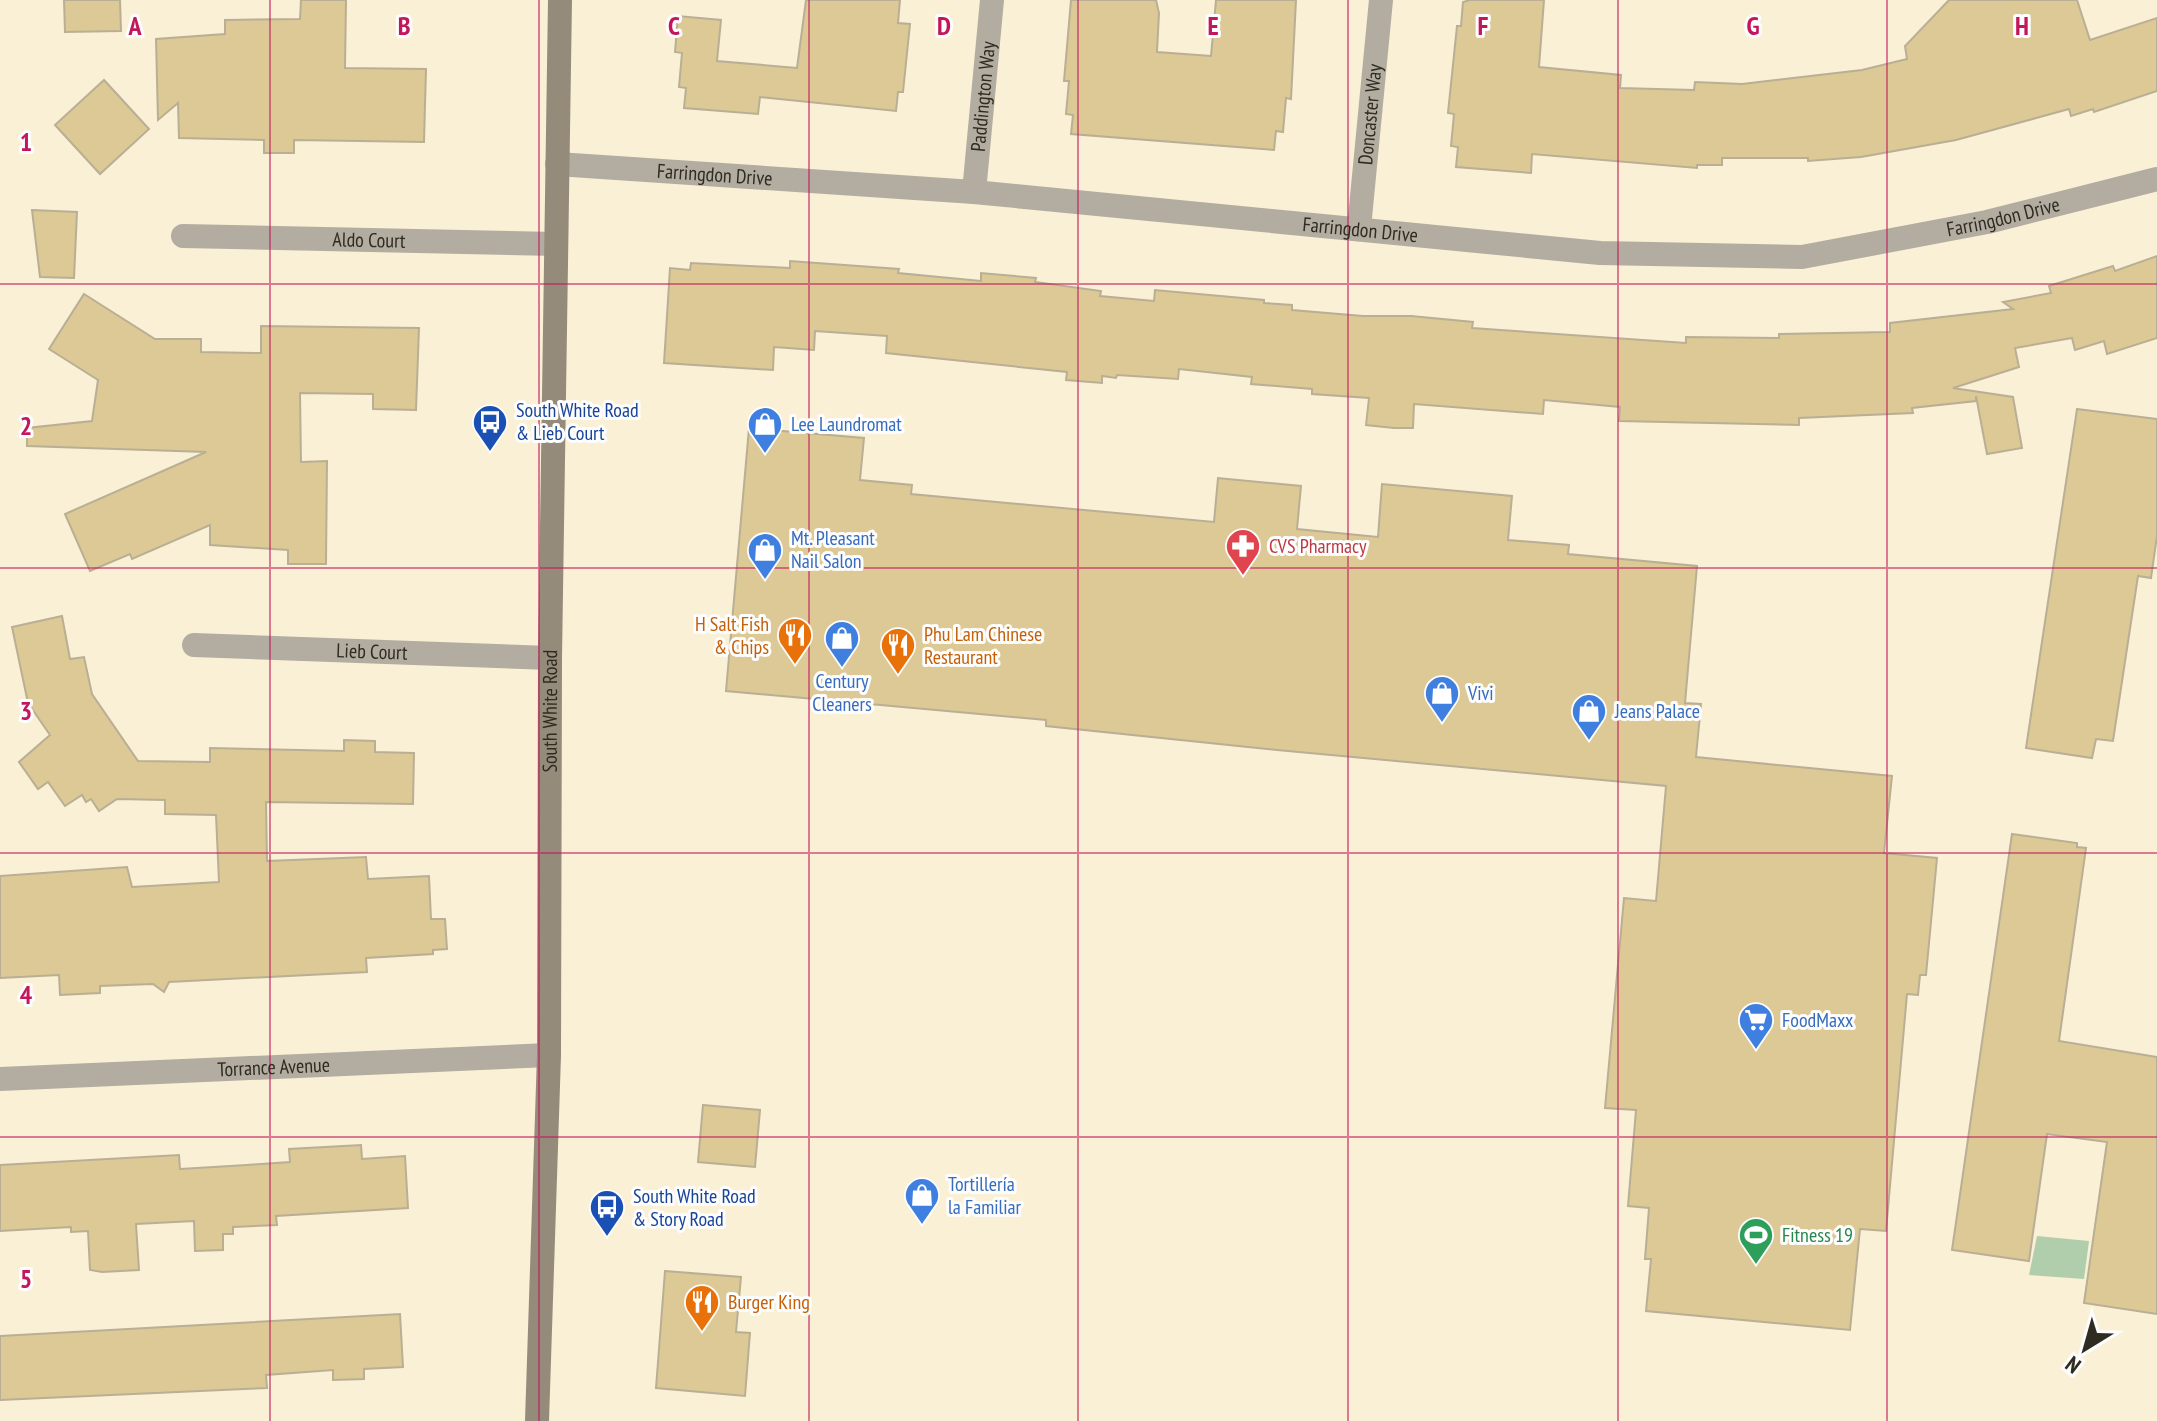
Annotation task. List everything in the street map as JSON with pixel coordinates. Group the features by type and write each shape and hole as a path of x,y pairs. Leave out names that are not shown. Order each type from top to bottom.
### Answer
{"main road":[{"name":"South White Road","path":"537,1421 549,1055 550,658 560,0"}],"street":[{"name":"Paddington Way","path":"974,192 992,0"},
{"name":"Doncaster Way","path":"1359,228 1381,0"},
{"name":"Farringdon Drive","path":"557,164 974,192 1600,253 1802,257 1987,222 2157,179"},
{"name":"Aldo Court","path":"183,236 556,244"},
{"name":"Lieb Court","path":"194,645 550,658"},
{"name":"Torrance Avenue","path":"0,1079 549,1055"}],"green space":[{"path":"2037,1236 2089,1241 2084,1279 2029,1275"}],"building":[{"path":"64,0 120,0 121,31 65,32"},
{"path":"301,0 346,0 345,68 426,69 424,142 294,140 294,153 264,153 264,140 179,138 178,103 158,120 156,39 225,34 225,20 300,19"},
{"path":"806,0 900,0 898,23 910,24 903,92 898,92 896,111 760,97 758,114 684,108 686,88 679,87 682,53 675,52 678,16 721,20 717,61 797,68"},
{"path":"1071,0 1156,0 1159,13 1157,52 1211,56 1216,0 1296,0 1291,99 1286,98 1283,132 1276,131 1274,150 1071,134 1073,115 1066,114 1069,81 1064,81"},
{"path":"1544,0 1539,67 1621,75 1620,88 1694,90 1695,82 1742,84 1862,70 1907,59 1905,46 1949,0 2077,0 2090,40 2157,18 2157,91 2094,112 2093,109 2071,116 2069,109 1956,140 1861,157 1808,161 1808,158 1722,158 1722,165 1697,165 1697,168 1532,154 1531,173 1456,167 1458,147 1451,146 1454,114 1448,113 1457,26 1461,26 1463,2"},
{"path":"104,80 149,129 100,174 55,125"},
{"path":"32,210 77,212 74,278 40,277"},
{"path":"2157,256 2157,338 2107,354 2104,341 2075,350 2072,338 2015,348 2019,367 1953,388 2013,397 2022,448 1987,454 1976,396 1976,401 1912,408 1913,413 1799,418 1799,425 1619,421 1620,407 1544,400 1543,414 1414,404 1413,428 1394,428 1366,425 1369,398 1312,394 1312,389 1251,384 1252,377 1179,369 1178,379 1117,375 1116,378 1102,376 1102,383 1066,380 1067,372 886,353 887,336 815,331 814,350 774,347 773,370 664,363 670,268 690,270 691,263 790,268 790,261 899,269 898,273 981,281 981,273 1036,278 1035,282 1101,291 1100,296 1154,301 1155,290 1264,300 1264,303 1292,305 1292,310 1473,322 1472,328 1686,343 1686,337 1779,338 1779,334 1890,332 1890,323 2013,309 2003,302 2051,293 2049,286 2113,266 2115,271"},
{"path":"84,294 155,339 201,339 201,352 261,353 261,326 419,328 416,410 373,409 373,394 300,393 301,462 327,461 326,564 288,564 288,550 210,545 210,525 132,559 130,554 90,571 65,514 206,452 27,446 27,428 92,421 98,380 49,349"},
{"path":"2077,409 2157,419 2157,536 2151,578 2138,576 2113,741 2096,739 2092,758 2026,748"},
{"path":"749,428 864,438 860,480 912,485 911,494 1214,522 1218,478 1301,486 1297,529 1378,537 1382,484 1512,496 1508,540 1569,545 1568,554 1697,566 1685,703 1701,704 1696,757 1892,776 1884,853 1937,858 1926,975 1920,975 1918,995 1907,994 1886,1231 1860,1229 1850,1330 1646,1311 1651,1259 1645,1259 1649,1208 1628,1206 1636,1110 1605,1108 1624,898 1656,901 1666,786 1046,726 1046,720 726,691"},
{"path":"62,616 70,659 84,657 92,694 138,761 210,762 210,748 344,751 344,740 375,741 375,752 414,753 413,804 266,802 267,861 366,857 368,879 429,876 431,919 445,919 447,949 433,950 433,954 366,958 367,972 169,982 164,992 153,984 100,986 100,993 60,995 59,975 0,978 0,876 127,867 132,887 219,882 216,815 165,814 165,800 117,799 99,811 91,799 86,802 82,795 65,806 48,782 38,789 19,762 50,735 28,703 12,627"},
{"path":"2012,834 2077,843 2077,847 2086,848 2059,1041 2157,1057 2157,1314 2084,1303 2107,1142 2047,1134 2029,1261 1952,1250"},
{"path":"703,1105 760,1110 755,1167 698,1162"},
{"path":"361,1145 362,1159 405,1156 408,1208 276,1216 277,1225 233,1227 233,1234 223,1234 223,1250 195,1251 194,1221 136,1224 139,1270 90,1270 88,1231 71,1232 71,1227 0,1231 0,1165 179,1155 180,1169 290,1162 289,1149"},
{"name":"Burger King","path":"665,1271 741,1277 736,1332 750,1333 745,1396 656,1388"},
{"path":"400,1314 403,1367 364,1369 364,1379 333,1380 333,1370 266,1375 267,1388 0,1400 0,1336"}],"place":[{"name":"South White Road & Lieb Court","path":"490,453"},
{"name":"Lee Laundromat","path":"765,455"},
{"name":"CVS Pharmacy","path":"1243,577"},
{"name":"Mt. Pleasant Nail Salon","path":"765,581"},
{"name":"H Salt Fish & Chips","path":"795,666"},
{"name":"Century Cleaners","path":"842,669"},
{"name":"Phu Lam Chinese Restaurant","path":"898,676"},
{"name":"Vivi","path":"1442,724"},
{"name":"Jeans Palace","path":"1589,742"},
{"name":"FoodMaxx","path":"1756,1051"},
{"name":"Tortillería la Familiar","path":"922,1226"},
{"name":"South White Road & Story Road","path":"607,1238"},
{"name":"Fitness 19","path":"1756,1266"},
{"name":"Burger King","path":"702,1333"}]}
